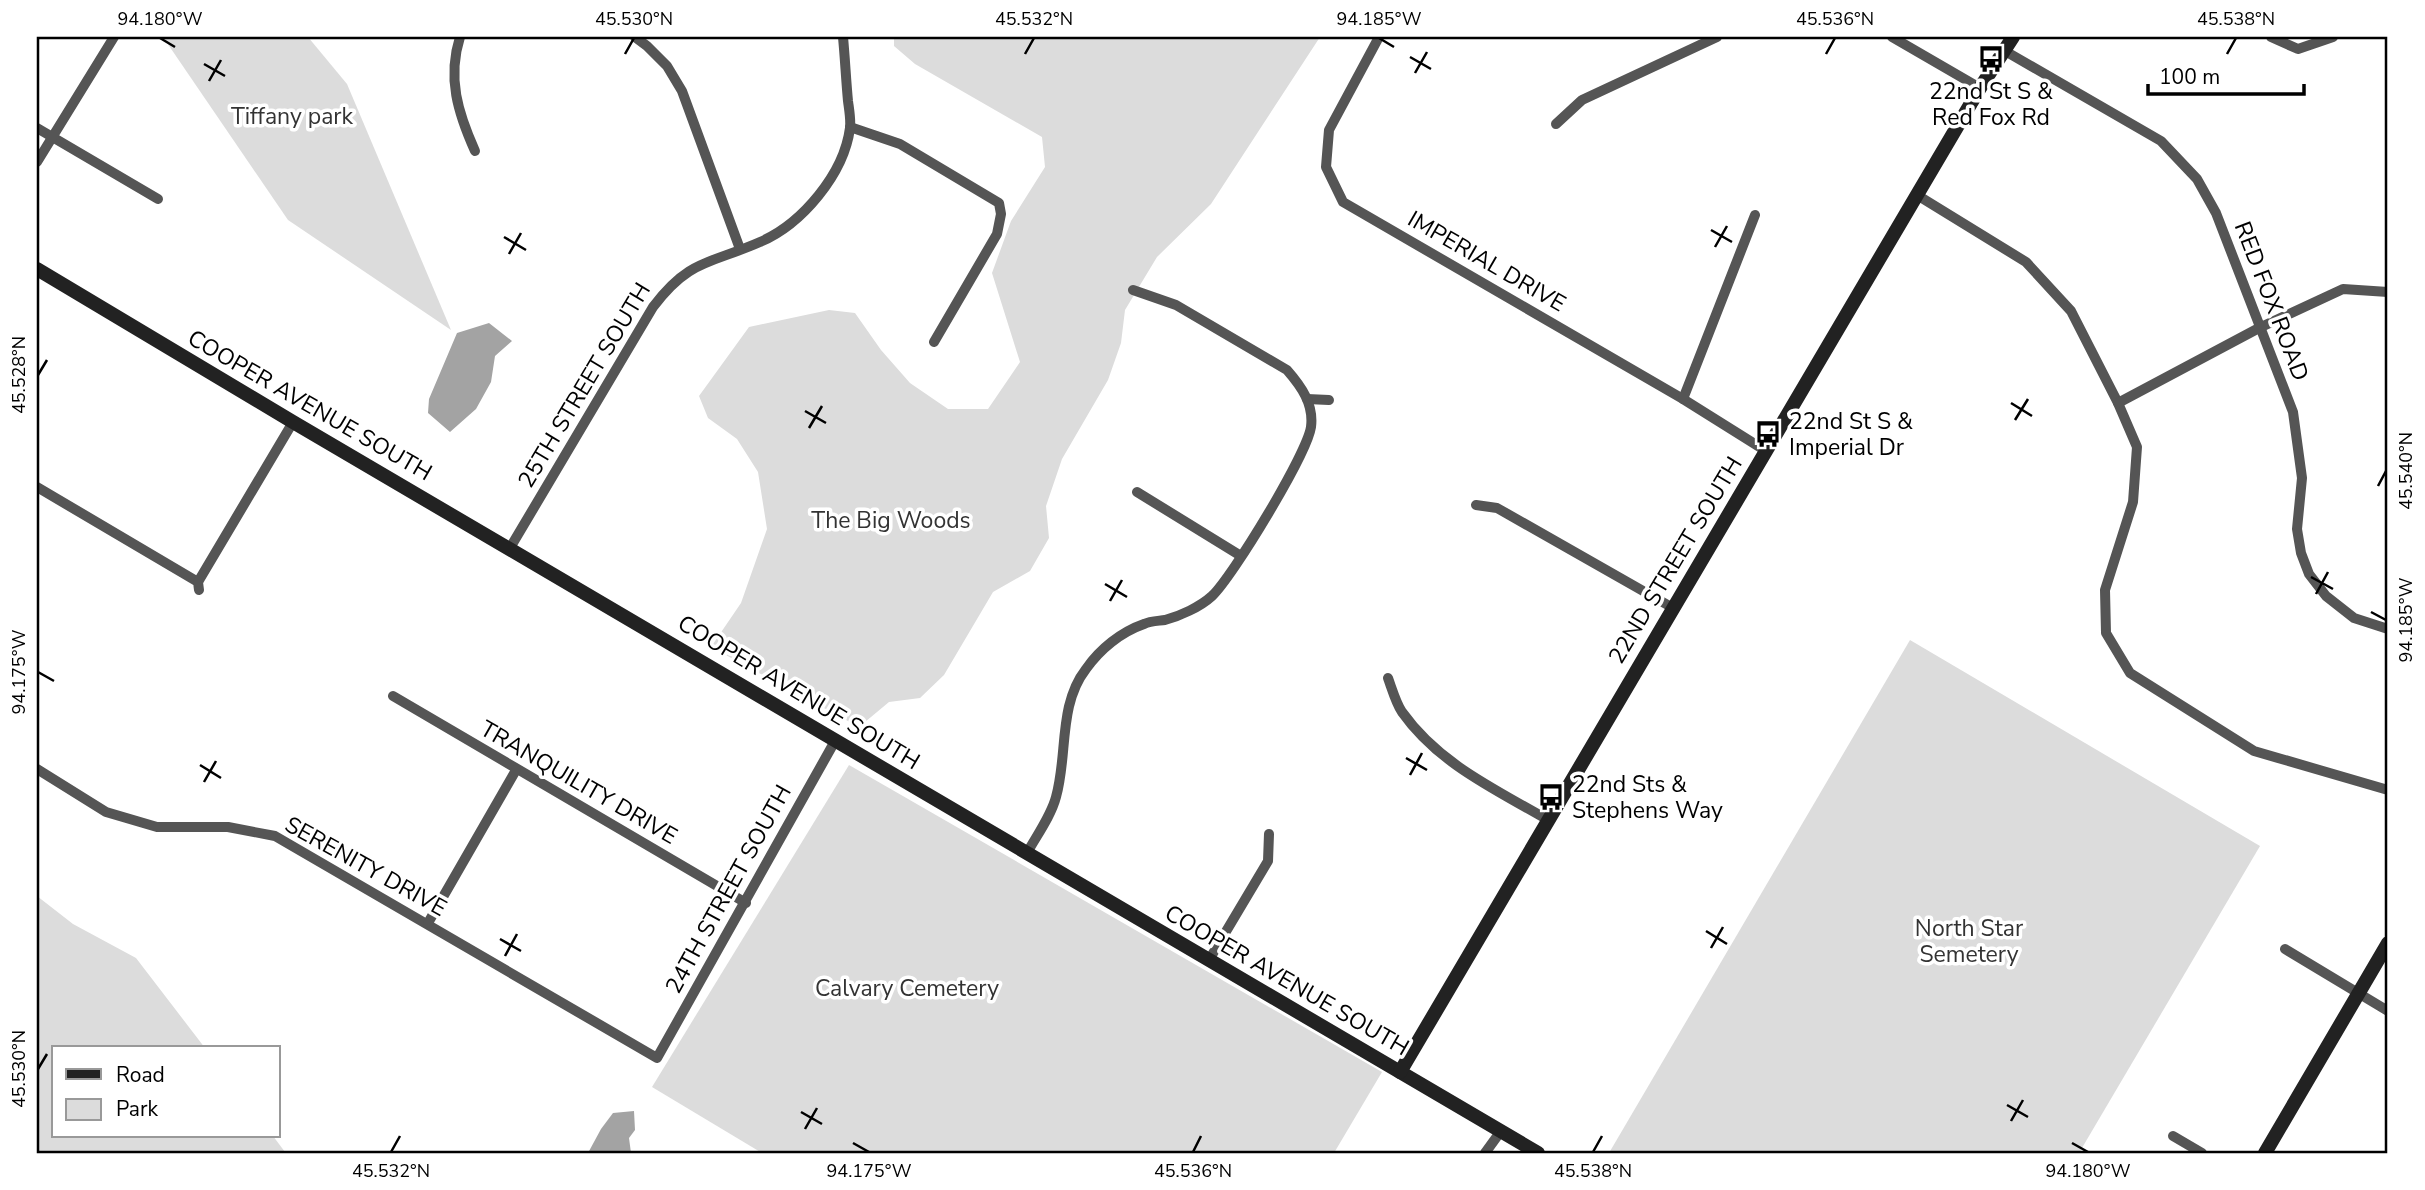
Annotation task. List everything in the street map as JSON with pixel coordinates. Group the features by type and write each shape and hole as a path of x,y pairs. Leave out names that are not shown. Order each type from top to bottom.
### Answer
{"street":[{"path":"37,162 114,37"},
{"path":"460,37 455,54 453,82 456,103 475,151"},
{"path":"635,37 667,66 682,91 740,249"},
{"name":"25TH STREET SOUTH","path":"510,548 653,307 669,286 691,268 761,242 798,217 820,194 836,165 850,127 844,37"},
{"name":"IMPERIAL DRIVE","path":"1379,37 1329,130 1326,167 1343,202 1682,399 1766,451"},
{"path":"1556,124 1582,100 1717,37"},
{"path":"1892,37 1980,88"},
{"name":"22ND STREET SOUTH","path":"1400,1072 2012,37"},
{"path":"2271,37 2298,49 2333,37"},
{"name":"RED FOX ROAD","path":"2005,51 2161,141 2197,178 2216,213 2293,412 2302,478 2297,529 2301,553 2309,574 2326,596 2354,618 2388,629"},
{"path":"850,127 900,144 999,203 1001,214 997,234 934,342"},
{"path":"37,128 158,199"},
{"path":"1917,195 2026,262 2071,311 2119,403 2137,447 2133,502 2105,590 2106,633 2130,673 2253,751 2388,790"},
{"path":"1682,399 1755,215"},
{"name":"COOPER AVENUE SOUTH","path":"37,269 1538,1153"},
{"path":"2119,403 2259,328 2343,289 2388,292"},
{"path":"1027,853 1056,800 1070,703 1086,667 1118,637 1145,623 1183,614 1212,596 1241,556 1304,448 1311,428 1307,399 1300,384 1287,370 1176,305 1133,290"},
{"path":"1307,399 1329,400"},
{"path":"37,488 199,586 293,422"},
{"path":"1138,492 1241,556"},
{"path":"1476,505 1497,508 1673,608"},
{"path":"1388,678 1401,710 1424,739 1450,763 1548,820"},
{"name":"TRANQUILITY DRIVE","path":"393,696 746,903"},
{"name":"24TH STREET SOUTH","path":"657,1058 835,741"},
{"name":"SERENITY DRIVE","path":"37,769 106,812 157,827 228,827 275,836 657,1058"},
{"path":"428,923 516,770"},
{"path":"1209,960 1268,861 1269,834"},
{"path":"2265,1153 2388,943"},
{"path":"2285,948 2388,1011"},
{"path":"1485,1153 1501,1131"},
{"path":"2173,1136 2202,1153"}],"green space":[{"name":"Tiffany park","path":"163,37 308,37 347,84 451,330 288,220"},
{"name":"The Big Woods","path":"894,37 1320,37 1211,204 1157,257 1125,310 1121,343 1108,380 1062,459 1046,506 1049,538 1030,571 993,592 944,675 920,698 889,702 859,727 711,647 741,603 767,529 758,472 737,439 708,418 699,396 749,327 829,310 855,313 881,350 910,383 948,409 988,409 1020,362 992,273 1011,221 1045,167 1042,137 915,64 894,46"},
{"name":"North Star Semetery","path":"1910,640 2260,846 2079,1153 1609,1153"},
{"name":"Calvary Cemetery","path":"849,765 1382,1072 1334,1153 762,1153 652,1087"},
{"path":"37,896 73,924 136,958 203,1046 52,1046 52,1138 274,1138 285,1152 37,1153"}],"shaded area":[{"path":"489,323 512,341 495,356 491,382 476,409 450,432 428,413 429,399 457,333"},
{"path":"634,1111 635,1130 629,1138 631,1153 588,1153 613,1113"}],"place":[{"name":"22nd St S & Red Fox Rd","path":"1991,59"},
{"name":"22nd St S & Imperial Dr","path":"1768,434"},
{"name":"22nd Sts & Stephens Way","path":"1551,797"}]}
